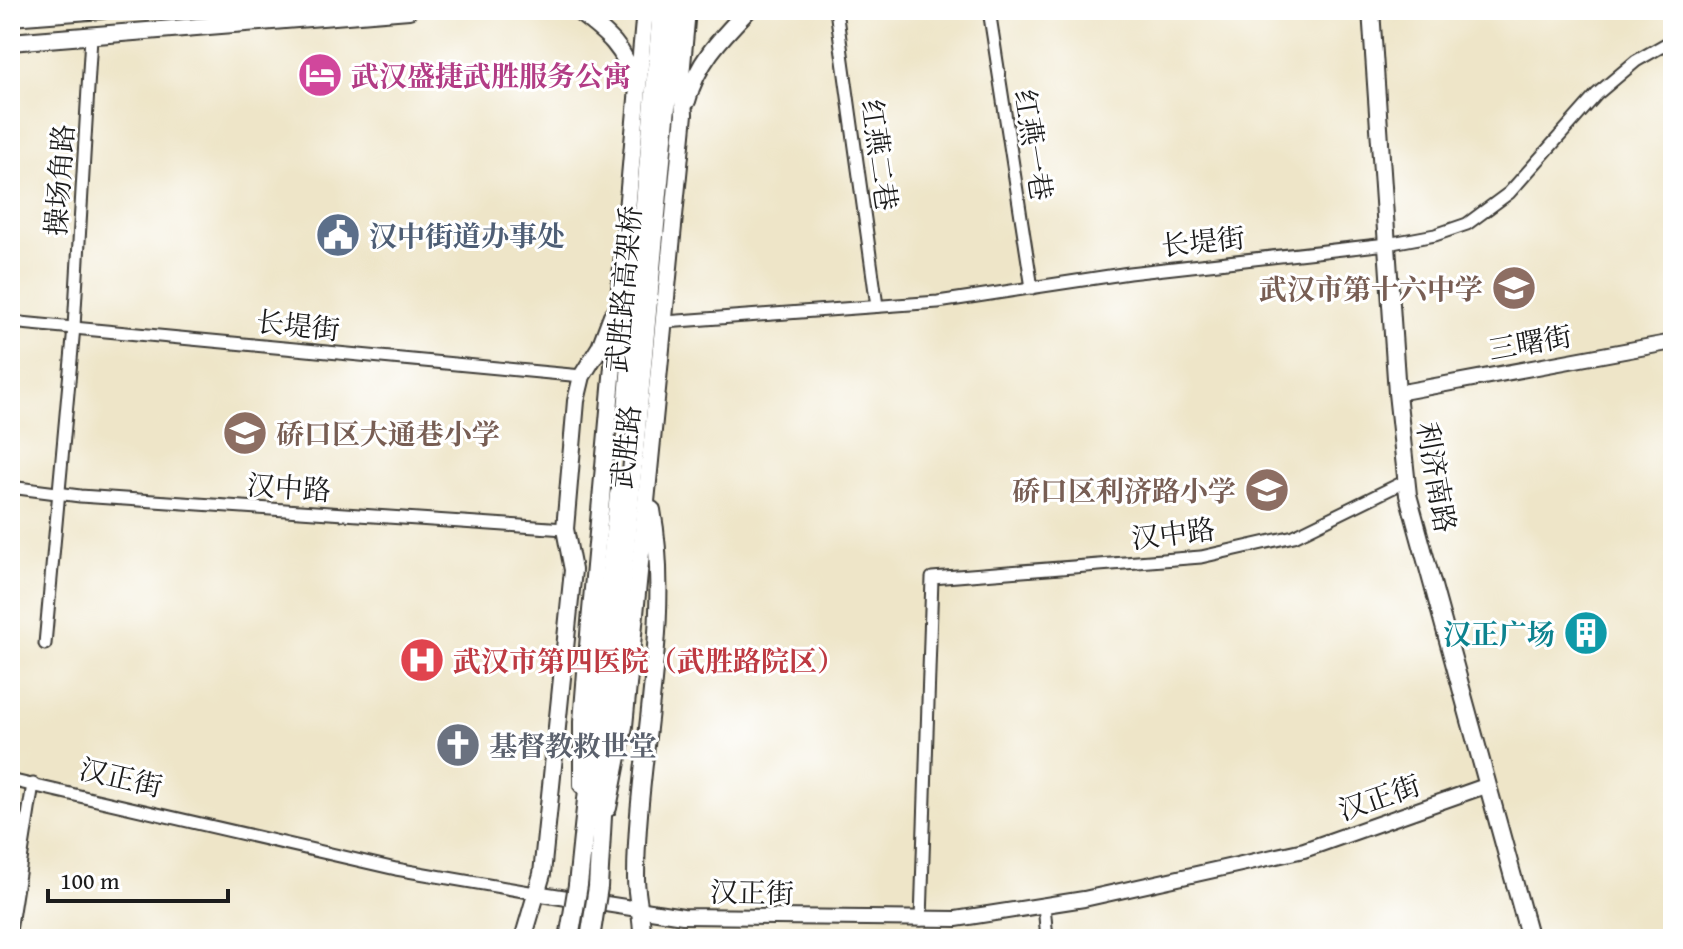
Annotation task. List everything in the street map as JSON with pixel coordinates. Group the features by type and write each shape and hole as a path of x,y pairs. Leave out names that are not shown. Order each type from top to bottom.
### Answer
{"main road":[{"path":"10,17 103,10"},
{"path":"10,42 409,10"},
{"path":"576,10 613,38 623,53 635,95"},
{"name":"武胜路","path":"569,939 584,828 581,749 590,622 645,10"},
{"name":"武胜路高架桥","path":"598,763 662,10"},
{"name":"武胜路高架桥","path":"598,763 675,10"},
{"name":"武胜路","path":"590,939 603,832 624,726 635,625 684,114 681,76 687,10"},
{"path":"684,114 699,67 713,46 748,10"},
{"name":"利济南路","path":"1371,10 1397,393 1406,481 1530,939"},
{"path":"590,622 573,570 565,529 576,401 582,376 600,347 619,290"},
{"path":"642,939 636,879 657,597 657,538 649,489"},
{"path":"523,939 542,874 573,570"},
{"path":"584,828 598,763"},
{"path":"598,763 603,832"}],"street":[{"name":"红燕二巷","path":"836,10 877,306"},
{"name":"红燕一巷","path":"989,10 1032,288"},
{"name":"操场角路","path":"45,644 74,327 91,37"},
{"name":"长堤街","path":"665,322 938,302 1129,273 1387,244 1435,235 1467,224 1509,193 1597,94 1636,61 1673,40"},
{"name":"长堤街","path":"10,322 582,376"},
{"name":"三曙街","path":"1397,393 1673,342"},
{"name":"汉中路","path":"921,920 932,578 1201,557 1294,536 1338,518 1406,481"},
{"name":"汉中路","path":"10,487 61,494 565,529"},
{"name":"汉正街","path":"10,780 431,877 640,910 683,916 921,920 956,919 1044,905 1206,874 1304,850 1488,785"},
{"path":"10,931 33,784"},
{"path":"1044,905 1047,939"}],"place":[{"name":"武汉盛捷武胜服务公寓","path":"320,75"},
{"name":"汉中街道办事处","path":"338,235"},
{"name":"武汉市第十六中学","path":"1514,288"},
{"name":"硚口区大通巷小学","path":"245,433"},
{"name":"硚口区利济路小学","path":"1267,490"},
{"name":"汉正广场","path":"1586,633"},
{"name":"武汉市第四医院（武胜路院区）","path":"422,660"},
{"name":"基督教救世堂","path":"458,745"}]}
